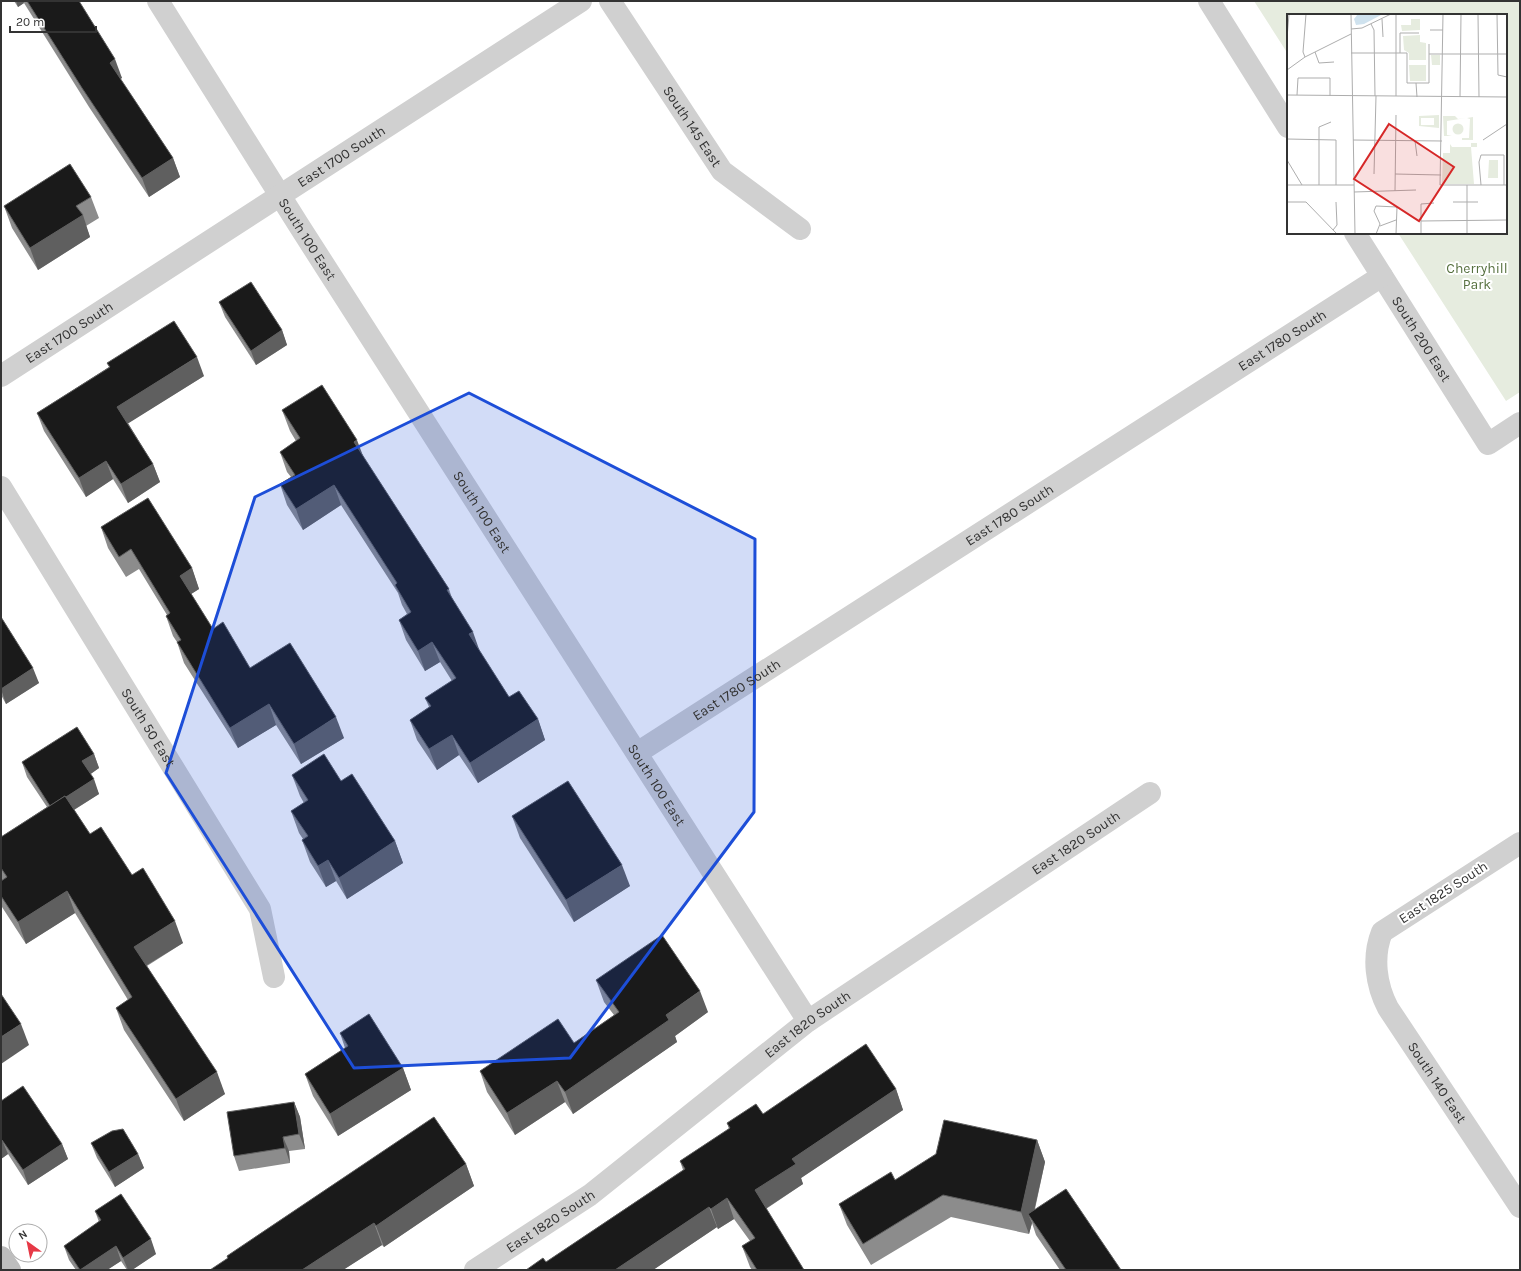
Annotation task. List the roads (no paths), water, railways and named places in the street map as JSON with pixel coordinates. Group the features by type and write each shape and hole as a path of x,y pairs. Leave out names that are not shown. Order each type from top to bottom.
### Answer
{"street":[{"name":"South 100 East","path":"158,1 280,196 808,1021"},
{"name":"East 1700 South","path":"1,376 581,1"},
{"name":"South 145 East","path":"610,1 722,171 800,229"},
{"path":"1209,1 1287,124"},
{"name":"South 200 East","path":"1356,234 1488,444 1520,424"},
{"name":"East 1780 South","path":"637,753 1382,276"},
{"name":"South 50 East","path":"1,487 260,909 274,977"},
{"name":"East 1820 South","path":"475,1270 590,1195 808,1021 1150,793"},
{"name":"East 1825 South","path":"1377,950 1382,932 1520,843"},
{"name":"South 140 East","path":"1377,950 1376,968 1381,995 1388,1008 1520,1207"},
{"path":"1,1257 10,1270"}],"park label":[{"name":"Cherryhill Park","path":"1477,276"}]}
